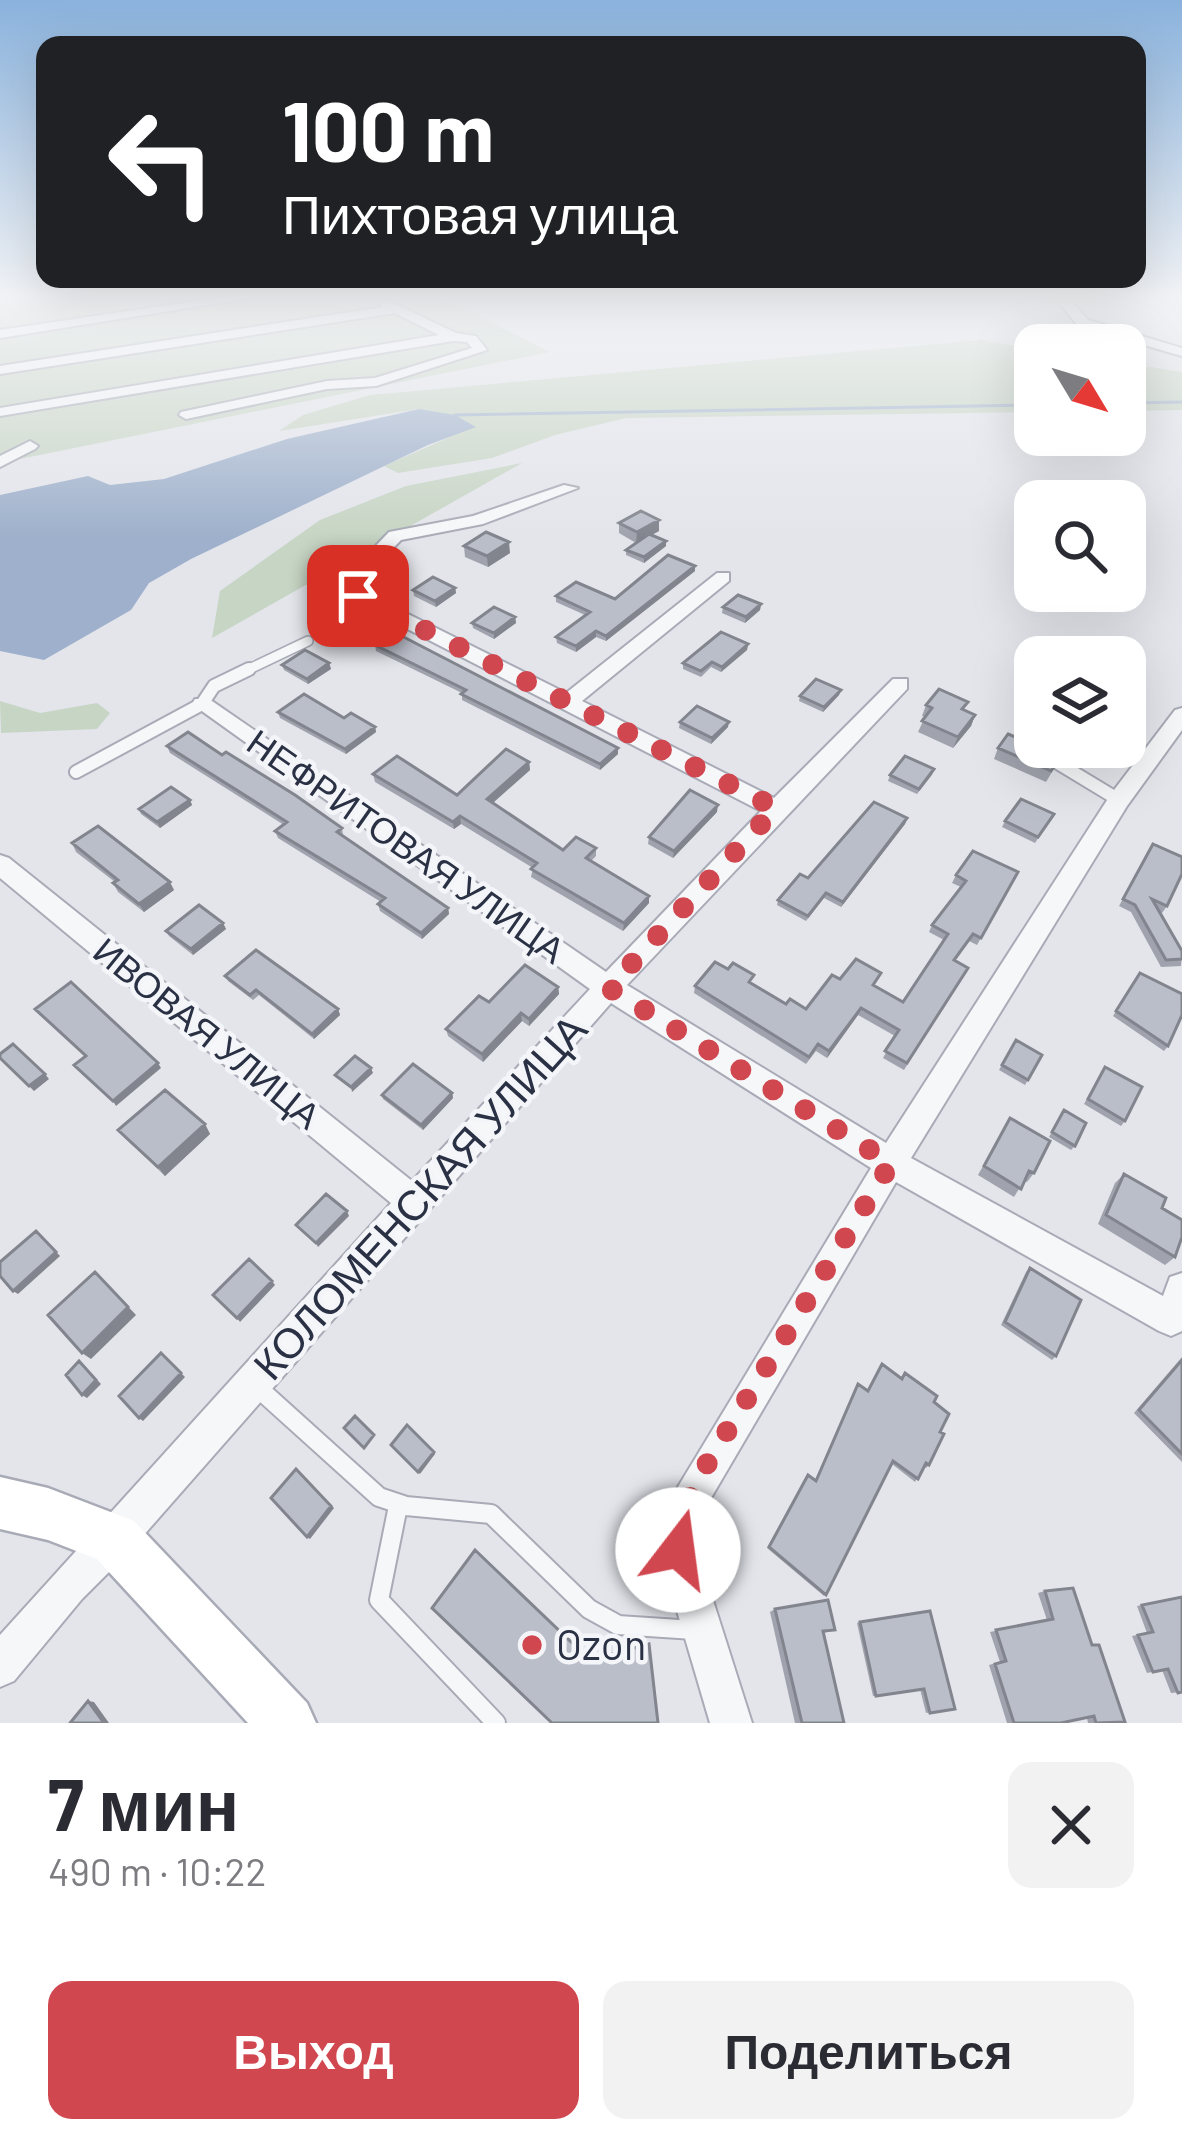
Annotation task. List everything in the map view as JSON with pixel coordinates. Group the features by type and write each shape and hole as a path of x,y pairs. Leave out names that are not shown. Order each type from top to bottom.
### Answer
{"street":[{"path":"0,412 215,376"},
{"path":"185,416 327,385 394,376"},
{"path":"0,462 30,446"},
{"path":"570,488 477,520 395,536 352,580 358,596 776,808"},
{"path":"569,701 723,577"},
{"name":"КОЛОМЕНСКАЯ УЛИЦА","path":"0,1667 609,988 776,808 900,684"},
{"name":"НЕФРИТОВАЯ УЛИЦА","path":"202,704 609,988 891,1163 1171,1319 1182,1289"},
{"path":"731,1723 678,1550 686,1505 891,1163 1119,800 1182,716"},
{"name":"ИВОВАЯ УЛИЦА","path":"0,863 414,1202"},
{"path":"0,1503 48,1514 115,1540 286,1723"}],"lane":[{"path":"76,772 202,704 214,686 308,641"},
{"path":"1066,768 1119,800"},
{"path":"253,1383 379,1497 398,1506 471,1507 491,1514 589,1609 618,1625 701,1631"},
{"path":"398,1506 380,1600 496,1723"}],"green space":[{"path":"0,376 429,376 0,463"},
{"path":"576,376 1014,376 1014,412 626,418 555,435 492,458 398,473 384,466 475,426 419,409 279,431 303,415 370,395"},
{"path":"1146,376 1182,376 1182,410 1146,411"},
{"path":"522,463 212,638 220,591 320,520 406,486"},
{"path":"0,701 40,713 97,703 110,713 97,729 1,733"}],"water":[{"path":"419,409 455,415 476,427 428,445 191,559 149,583 131,610 44,660 0,651 0,495 88,476 110,485 164,479 287,439"}],"building":[{"path":"641,511 659,520 637,532 619,523"},
{"path":"486,532 509,542 487,556 464,546"},
{"path":"649,534 666,541 644,557 626,550"},
{"path":"668,555 695,566 606,636 596,631 576,646 556,637 590,612 556,596 576,582 615,599"},
{"path":"433,577 455,588 435,601 413,590"},
{"path":"738,595 761,604 746,617 723,607"},
{"path":"494,607 515,617 494,633 472,623"},
{"path":"394,632 618,748 600,764 461,694 466,690 375,645"},
{"path":"721,632 748,644 722,667 712,662 701,671 683,663"},
{"path":"305,650 329,663 307,679 282,665"},
{"path":"816,679 841,690 824,707 800,696"},
{"path":"939,689 968,702 962,709 975,715 958,737 922,721 932,708 926,705"},
{"path":"304,694 344,718 351,713 375,727 345,749 278,712"},
{"path":"697,706 729,722 712,738 680,722"},
{"path":"188,732 295,795 342,828 337,832 448,908 421,933 378,904 385,898 275,831 287,822 167,746"},
{"path":"1008,734 1014,736 1014,755 998,748"},
{"path":"506,749 529,762 487,799 563,850 576,837 596,848 586,858 649,896 624,923 531,869 537,863 460,816 453,822 373,774 397,756 457,795"},
{"path":"905,756 934,769 919,789 890,775"},
{"path":"171,787 190,800 157,822 139,809"},
{"path":"690,790 718,805 674,851 649,837"},
{"path":"1021,799 1054,814 1038,837 1005,821"},
{"path":"874,802 907,818 843,902 826,893 808,916 778,900 800,874 808,878"},
{"path":"98,826 170,882 139,904 113,883 118,880 72,843"},
{"path":"1153,844 1182,857 1182,874 1167,906 1152,899 1182,959 1166,960 1135,905 1123,899"},
{"path":"973,851 1018,872 981,938 973,934 954,960 968,968 907,1063 885,1051 899,1030 861,1008 829,1051 818,1044 809,1057 695,986 715,962 728,969 733,963 754,975 749,982 786,1004 790,999 806,1009 832,975 840,979 856,959 881,973 873,985 903,1002 948,934 932,925 966,881 956,875"},
{"path":"199,905 223,923 191,949 166,931"},
{"path":"256,950 338,1009 312,1034 256,990 250,995 225,976"},
{"path":"525,965 558,987 529,1019 521,1013 482,1054 446,1029 479,996 489,1002"},
{"path":"1140,973 1182,994 1182,1015 1168,1046 1116,1011"},
{"path":"71,982 158,1063 113,1101 74,1065 86,1056 35,1009"},
{"path":"1016,1040 1042,1055 1028,1080 1002,1065"},
{"path":"13,1044 45,1074 29,1086 0,1058"},
{"path":"355,1056 371,1068 351,1087 335,1075"},
{"path":"413,1064 452,1093 421,1125 382,1095"},
{"path":"1105,1067 1142,1087 1125,1121 1088,1099"},
{"path":"165,1090 205,1124 158,1167 118,1130"},
{"path":"1064,1110 1086,1123 1075,1146 1052,1132"},
{"path":"1010,1118 1050,1141 1021,1189 984,1166"},
{"path":"1124,1174 1166,1198 1162,1208 1182,1220 1175,1257 1106,1215"},
{"path":"326,1194 347,1211 316,1243 296,1225"},
{"path":"36,1231 56,1252 13,1291 0,1276 0,1262"},
{"path":"249,1259 272,1281 237,1318 213,1295"},
{"path":"1030,1268 1081,1300 1056,1356 1005,1322"},
{"path":"95,1272 128,1307 82,1353 48,1315"},
{"path":"161,1353 181,1373 139,1418 119,1396"},
{"path":"1182,1360 1182,1454 1139,1410"},
{"path":"79,1361 96,1380 82,1395 66,1375"},
{"path":"882,1364 902,1379 905,1373 937,1396 934,1402 949,1414 940,1432 944,1434 918,1479 893,1461 826,1595 769,1547 808,1475 816,1481 858,1384 868,1391"},
{"path":"355,1416 374,1435 364,1448 344,1428"},
{"path":"407,1425 434,1452 418,1472 391,1445"},
{"path":"296,1469 331,1506 307,1537 271,1498"},
{"path":"475,1550 590,1660 649,1644 658,1723 552,1723 432,1608"},
{"path":"1073,1588 1092,1645 1099,1645 1125,1722 1096,1723 1094,1716 1061,1723 1014,1723 995,1664 1006,1661 996,1630 1053,1619 1045,1591"},
{"path":"1182,1597 1182,1692 1178,1693 1168,1669 1153,1672 1138,1635 1153,1632 1142,1605"},
{"path":"828,1600 835,1630 823,1631 844,1723 802,1723 775,1609"},
{"path":"930,1611 955,1709 930,1713 924,1689 876,1696 860,1622"},
{"path":"88,1701 104,1723 70,1723"}],"waterway":[{"path":"1146,403 1182,402"},
{"path":"455,415 1014,405"}],"place":[{"name":"Ozon","path":"532,1645"}],"route":[{"path":"358,596 776,808 609,988 891,1163 707,1464 686,1505 678,1550"}]}
